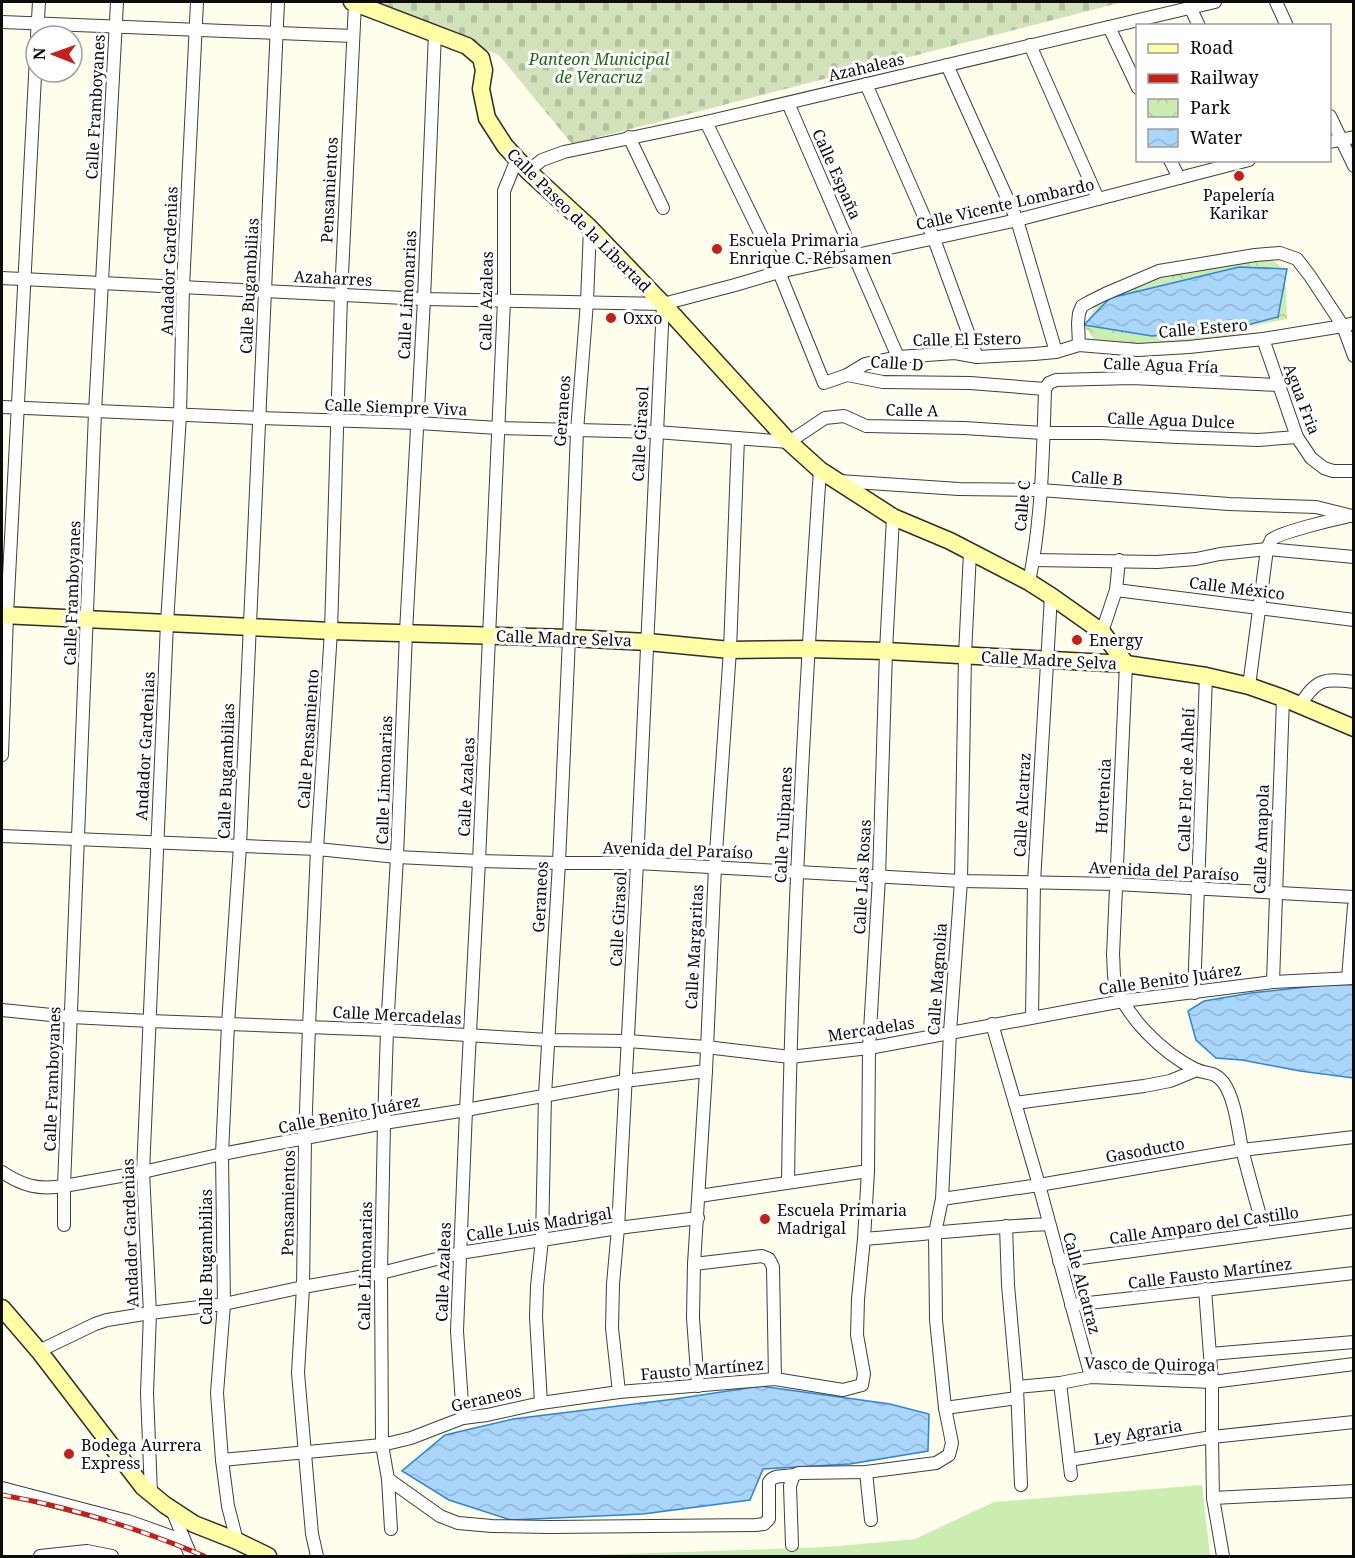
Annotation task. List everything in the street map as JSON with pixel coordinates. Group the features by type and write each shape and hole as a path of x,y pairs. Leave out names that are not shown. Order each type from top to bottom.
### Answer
{"street":[{"path":"38,24 39,2"},
{"name":"Calle Framboyanes","path":"64,1225 95,412 117,2"},
{"name":"Andador Gardenias","path":"151,1493 147,1394 150,1313 143,1172 167,623 180,415 183,287 197,2"},
{"name":"Calle Bugambilias","path":"237,1541 228,1506 217,1393 224,1304 222,1154 240,846 278,2"},
{"name":"Calle Paseo de la Libertad","path":"353,2 467,46 481,58 484,70 481,89 487,118 505,146 528,171 590,228 663,304 789,442"},
{"name":"Pensamientos","path":"331,631 353,2"},
{"name":"Azahaleas","path":"528,171 542,160 564,152 706,122 1215,2"},
{"path":"1276,2 1286,24"},
{"path":"1190,7 1198,24"},
{"path":"2,22 24,27"},
{"path":"84,28 116,27 353,36"},
{"path":"1109,27 1136,86"},
{"name":"Calle Limonarias","path":"391,1529 388,1479 382,1445 381,1273 384,1122 435,33"},
{"path":"1030,45 1098,199"},
{"path":"947,65 1017,220 1056,351"},
{"path":"2,755 4,615 18,407 35,84"},
{"path":"866,84 934,239 977,357"},
{"name":"Calle España","path":"788,103 898,357"},
{"path":"706,122 779,272"},
{"path":"1331,124 1335,141 1353,166"},
{"path":"1335,141 1353,137"},
{"path":"629,138 663,208"},
{"name":"Calle Azaleas","path":"463,1418 457,1331 504,301 504,191 516,159"},
{"path":"1171,162 1179,178"},
{"name":"Calle Vicente Lombardo","path":"663,304 779,272 1017,220 1241,162"},
{"name":"Geraneos","path":"382,1445 463,1418 541,1403 536,1317 537,1286 542,1240 545,1095 570,638 577,431 590,228"},
{"path":"1079,345 1079,313 1083,306 1105,294 1159,271 1280,253 1297,259 1348,324 1353,356"},
{"name":"Calle D","path":"779,272 824,383 847,375 883,382 970,383 1045,389"},
{"name":"Azaharres","path":"2,278 424,299 663,304"},
{"name":"Calle Girasol","path":"619,1392 612,1328 613,1284 628,1041 663,304"},
{"name":"Calle Estero","path":"1056,351 1079,345 1138,350 1189,347 1263,339 1348,324"},
{"name":"Agua Fria","path":"1263,339 1297,438 1311,458 1324,468 1332,471 1353,471"},
{"name":"Calle El Estero","path":"847,375 865,364 898,357 955,353 977,357 1056,351"},
{"name":"Calle Agua Fría","path":"1045,389 1049,383 1056,380 1132,378 1279,385"},
{"name":"Calle C","path":"1029,582 1040,490 1045,389"},
{"name":"Calle Siempre Viva","path":"2,407 498,428 657,432 789,442"},
{"name":"Calle A","path":"789,442 825,418 844,416 866,426 964,428 1043,433"},
{"name":"Calle Agua Dulce","path":"1043,433 1101,433 1258,440 1297,438"},
{"name":"Calle Margaritas","path":"698,1386 693,1318 694,1264 715,867 730,650 738,438"},
{"name":"Calle Madre Selva","path":"789,442 820,470 892,517 950,541 1051,596 1102,632 1126,664"},
{"name":"Calle Tulipanes","path":"788,1182 797,871 820,470"},
{"name":"Calle B","path":"837,481 959,489 1040,490 1228,504 1316,507 1353,516"},
{"path":"1249,686 1267,549 1271,540 1325,521 1353,516"},
{"name":"Calle Las Rosas","path":"864,1239 868,1171 869,1048 879,877 892,517"},
{"path":"1033,560 1157,562 1267,549 1353,557"},
{"name":"Calle Magnolia","path":"866,1473 936,1463 949,1455 952,1443 945,1408 936,1320 935,1233 942,1198 950,1032 961,881 965,655 970,552"},
{"path":"1102,632 1116,590 1119,560"},
{"name":"Calle México","path":"1116,590 1353,620"},
{"name":"Calle Alcatraz","path":"1032,1017 1034,882 1051,596"},
{"name":"Calle Madre Selva","path":"4,615 331,631 570,638 648,642 730,650 886,651 1126,664 1206,676 1249,686 1353,728"},
{"name":"Calle Pensamiento","path":"317,849 331,631"},
{"name":"Hortencia","path":"1123,1001 1115,981 1113,955 1126,664"},
{"name":"Calle Flor de Alhelí","path":"1194,993 1206,676"},
{"path":"1300,705 1320,681 1353,682"},
{"name":"Calle Amapola","path":"1273,982 1283,698"},
{"name":"Avenida del Paraíso","path":"2,836 317,849 479,861 637,863 961,881 1116,884 1353,897"},
{"name":"Pensamientos","path":"317,849 305,1138 303,1287 298,1373 312,1534 317,1557"},
{"path":"1351,978 1353,906"},
{"name":"Calle Benito Juárez","path":"992,1024 1123,1001 1273,982 1351,978"},
{"path":"1123,1001 1150,1036 1166,1051 1197,1070 1211,1072 1223,1082 1233,1105 1242,1150 1265,1233"},
{"name":"Calle Mercadelas","path":"2,1010 71,1017 150,1021 387,1030 548,1040 628,1041 790,1057"},
{"name":"Calle Alcatraz","path":"992,1024 1091,1377"},
{"name":"Mercadelas","path":"790,1057 869,1048 992,1024"},
{"path":"1015,1103 1144,1086 1170,1081 1197,1070"},
{"name":"Calle Benito Juárez","path":"2,1172 17,1182 51,1188 143,1172 384,1122 466,1110 625,1081 706,1071"},
{"name":"Gasoducto","path":"942,1198 1039,1185 1242,1150 1353,1137"},
{"path":"699,1196 868,1171"},
{"name":"Calle Luis Madrigal","path":"39,1351 107,1320 224,1304 381,1273 460,1253 698,1218"},
{"name":"Calle Amparo del Castillo","path":"1059,1261 1353,1221"},
{"path":"864,1239 1049,1224"},
{"path":"1006,1226 1022,1485"},
{"name":"Fausto Martínez","path":"541,1403 619,1392 775,1379 843,1390 862,1385 864,1374 857,1335 864,1239"},
{"path":"694,1264 762,1256 769,1259 772,1267 775,1379"},
{"name":"Calle Fausto Martínez","path":"1071,1305 1353,1273"},
{"path":"1205,1290 1212,1383 1213,1498 1223,1557"},
{"path":"2,1308 9,1325 39,1351 143,1487 194,1524 237,1541 268,1557"},
{"path":"1210,1354 1353,1342"},
{"name":"Vasco de Quiroga","path":"945,1408 1091,1377 1212,1383 1353,1364"},
{"path":"1060,1383 1071,1474"},
{"name":"Ley Agraria","path":"1069,1460 1212,1437 1353,1422"},
{"path":"222,1460 382,1445"},
{"path":"388,1479 440,1516 458,1523 550,1527 764,1524 769,1519 769,1482 775,1476 793,1477 799,1473 866,1473 871,1520"},
{"path":"792,1545 790,1486 793,1477"},
{"path":"2,1488 128,1521 184,1541"},
{"path":"1213,1498 1353,1491"},
{"path":"172,1510 191,1557"},
{"path":"46,1556 87,1551 112,1557"}],"green space":[{"name":"Panteon Municipal de Veracruz","path":"367,2 1123,2 572,144 499,55"},
{"path":"1271,258 1285,271 1287,319 1246,327 1238,340 1103,351 1085,327 1100,297 1127,281"},
{"path":"1202,1485 1210,1556 562,1556 828,1547 915,1539 994,1502"}],"water":[{"path":"1239,267 1287,269 1278,317 1239,327 1152,336 1084,325 1110,298"},
{"path":"1333,984 1353,985 1353,1078 1216,1058 1196,1040 1188,1011 1204,1001"},
{"path":"761,1386 890,1404 929,1414 928,1451 850,1464 763,1469 750,1500 643,1514 511,1520 449,1500 402,1471 445,1435 513,1419"}],"railway":[{"path":"2,1495 105,1520 204,1556"}],"place":[{"name":"Papelería Karikar","path":"1239,176"},
{"name":"Escuela Primaria Enrique C. Rébsamen","path":"717,249"},
{"name":"Oxxo","path":"611,318"},
{"name":"Energy","path":"1077,640"},
{"name":"Escuela Primaria Madrigal","path":"765,1219"},
{"name":"Bodega Aurrera Express","path":"69,1454"}]}
